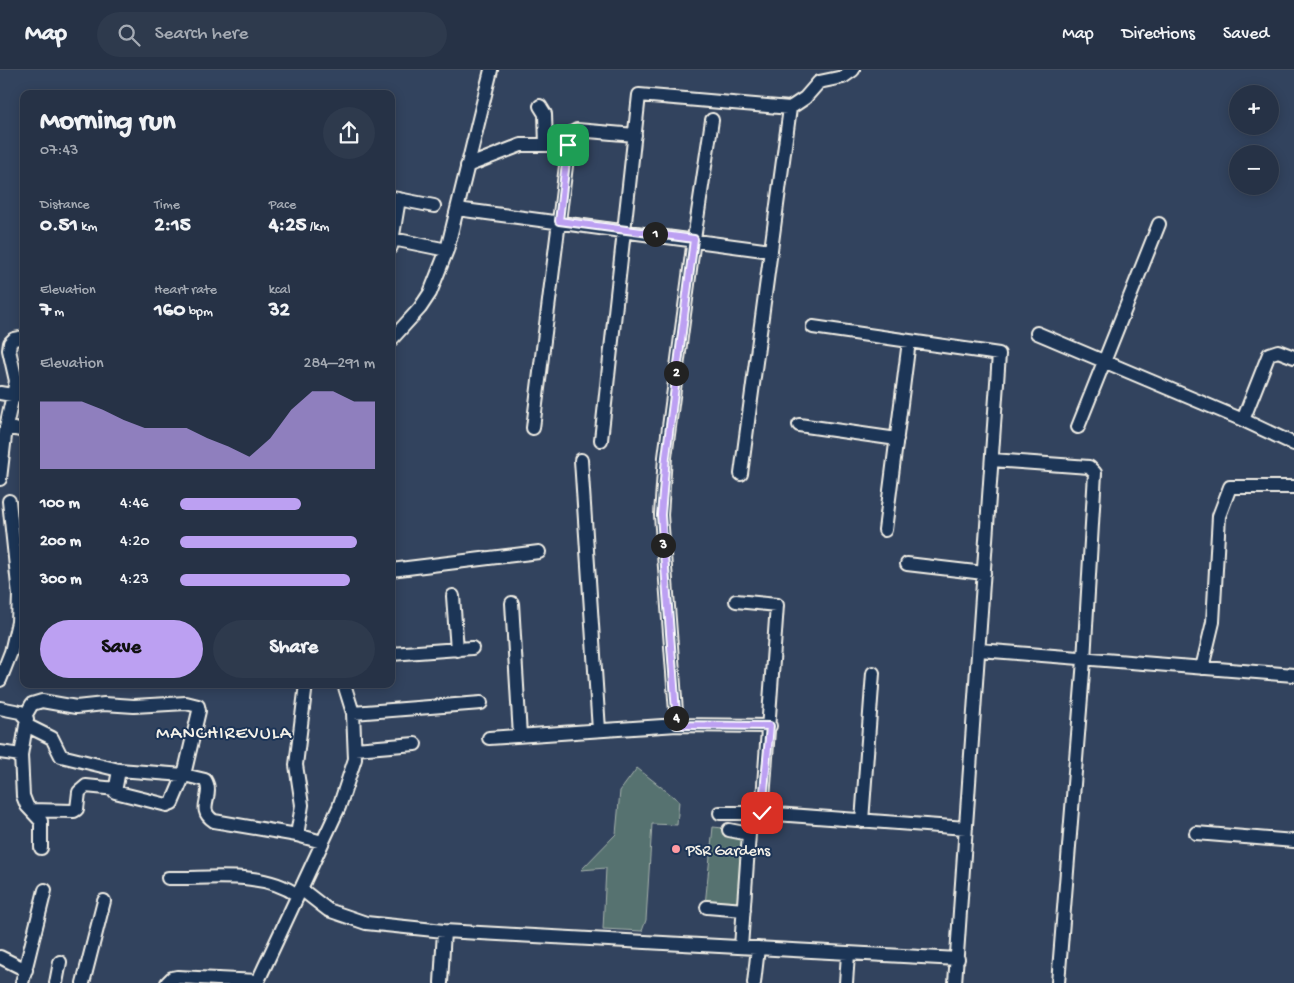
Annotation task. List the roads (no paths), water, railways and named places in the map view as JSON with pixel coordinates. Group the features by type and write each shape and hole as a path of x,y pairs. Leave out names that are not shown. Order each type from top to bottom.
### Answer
{"street":[{"path":"395,336 420,308 430,292 447,250 490,70"},
{"path":"601,440 639,95 790,108 805,98 818,82 843,77 853,70"},
{"path":"540,106 545,114 546,145"},
{"path":"741,474 790,108"},
{"path":"677,725 661,515 666,457 694,239 712,120"},
{"path":"533,428 570,134 577,130 635,136"},
{"path":"466,166 521,146 568,145"},
{"path":"395,198 434,206"},
{"path":"457,208 694,239 770,251"},
{"path":"1078,427 1103,359 1159,224"},
{"path":"395,243 447,250"},
{"path":"813,327 999,354 955,983"},
{"path":"1037,332 1243,420 1294,444"},
{"path":"0,479 6,427 16,381 9,350 10,343 14,339 20,338"},
{"path":"886,530 909,341"},
{"path":"1243,420 1269,354 1278,351 1294,357"},
{"path":"799,425 896,439"},
{"path":"6,427 20,430"},
{"path":"581,460 599,730"},
{"path":"992,460 1089,468 1095,473 1084,660 1058,983"},
{"path":"1202,668 1213,622 1219,516 1230,488 1294,487"},
{"path":"9,501 19,553 20,608"},
{"path":"395,570 539,552"},
{"path":"906,564 984,573"},
{"path":"453,596 458,650"},
{"path":"736,601 778,605 762,813"},
{"path":"512,603 520,736"},
{"path":"0,680 20,624"},
{"path":"395,654 472,648"},
{"path":"979,650 1084,660 1294,675"},
{"path":"862,820 873,673"},
{"path":"297,835 302,805 296,765 306,688"},
{"path":"167,983 177,977 258,982 339,807 355,759 353,713 345,688"},
{"path":"32,810 74,811 77,809 79,792 86,786 116,789 116,792 169,804 175,799 184,776 199,711 198,706 194,704 134,706 104,704 76,707 42,701 32,704 26,721 21,755 23,796 32,810 41,821 41,848"},
{"path":"353,713 481,703"},
{"path":"0,708 20,712 26,721 52,738 61,756 119,770 184,776 205,780 208,791 204,812 207,817 214,821 297,835 322,842"},
{"path":"489,738 677,725 770,726"},
{"path":"355,749 415,744"},
{"path":"0,752 21,755"},
{"path":"116,789 119,770"},
{"path":"720,813 762,813 966,828"},
{"path":"729,830 749,834 742,947"},
{"path":"1196,832 1294,841"},
{"path":"168,878 257,880 277,884 299,892 328,910 366,923 444,931 958,959"},
{"path":"22,983 45,890"},
{"path":"83,983 104,901"},
{"path":"707,907 744,910"},
{"path":"441,983 444,931"},
{"path":"754,983 758,948"},
{"path":"846,983 848,954"},
{"path":"0,958 26,970"},
{"path":"56,983 60,962"}],"place":[{"name":"PSR Gardens","path":"676,849"}],"district":[{"name":"MANCHIREVULA","path":"224,731"}]}
